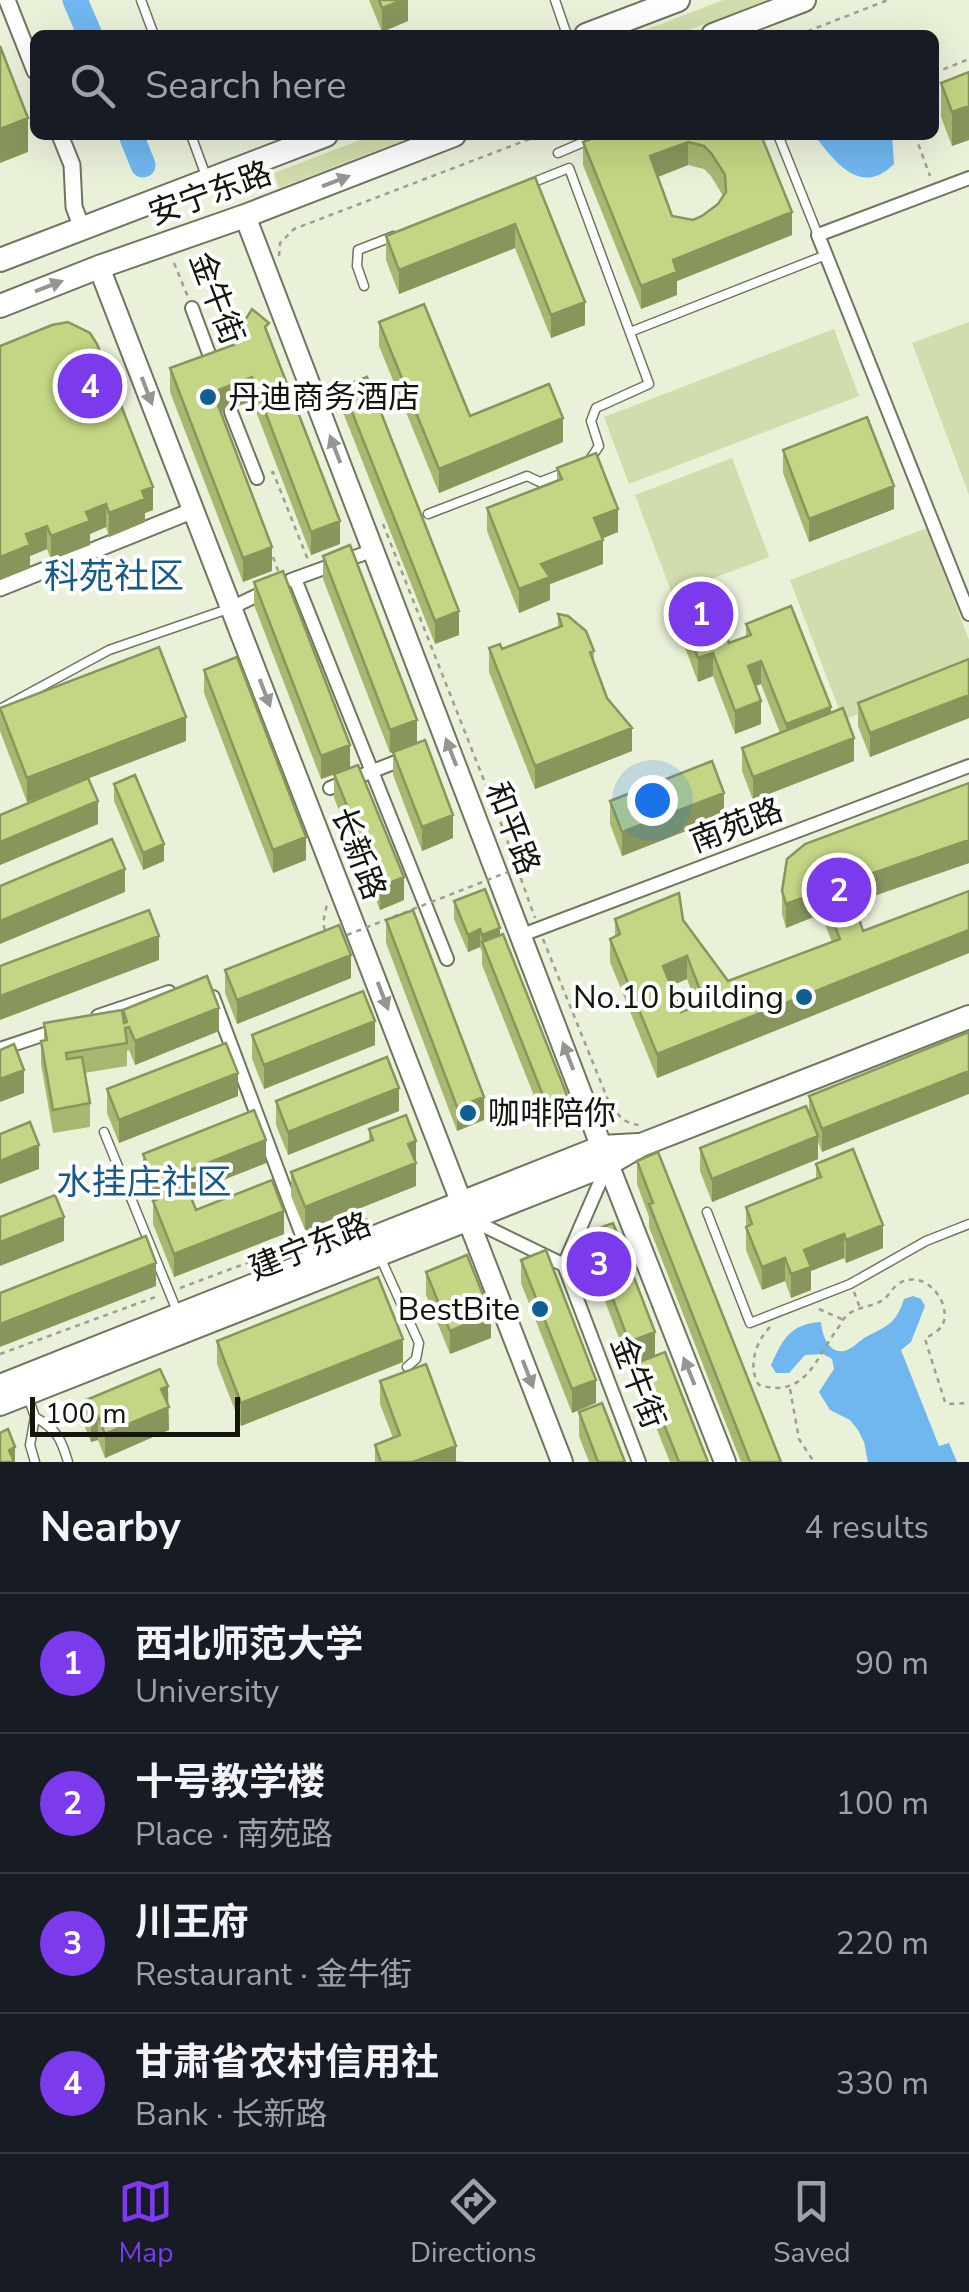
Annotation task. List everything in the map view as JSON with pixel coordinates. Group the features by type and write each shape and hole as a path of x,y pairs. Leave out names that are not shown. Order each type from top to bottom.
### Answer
{"main road":[{"path":"599,30 678,0"},
{"path":"726,30 804,0"},
{"name":"安宁东路","path":"0,260 313,140"},
{"name":"安宁东路","path":"0,306 441,140"},
{"name":"建宁东路","path":"0,1386 312,1262 605,1156 645,1135 969,1017"},
{"name":"建宁东路","path":"0,1404 379,1253 464,1210"}],"street":[{"path":"7,0 30,58"},
{"path":"62,140 72,164 74,207 82,228"},
{"path":"969,178 818,235 969,614"},
{"name":"和平路","path":"245,216 374,550 530,931 605,1156 725,1462"},
{"name":"长新路","path":"98,267 562,1462"},
{"name":"金牛街","path":"192,308 216,372"},
{"path":"231,412 256,478"},
{"path":"0,588 194,510"},
{"path":"232,608 289,581 374,550"},
{"path":"289,581 447,959"},
{"path":"330,788 416,754"},
{"name":"南苑路","path":"530,931 969,766"},
{"path":"192,995 228,984"},
{"path":"87,1020 175,990"},
{"path":"211,991 312,1262"},
{"path":"0,1050 70,1026"},
{"path":"464,1210 564,1265 605,1156"},
{"name":"金牛街","path":"564,1265 639,1462"}],"lane":[{"path":"141,0 152,30"},
{"path":"555,0 565,30"},
{"path":"193,140 208,180"},
{"path":"558,153 588,140"},
{"path":"780,140 818,235"},
{"path":"428,514 528,476 540,482 590,461 599,446 591,421 596,408 649,384 569,168 516,188"},
{"path":"364,286 358,250 411,230"},
{"path":"630,332 826,255"},
{"path":"0,710 109,650 232,608"},
{"path":"104,1132 178,1315"},
{"path":"707,1212 750,1323 850,1284 926,1241 969,1224"},
{"path":"379,1253 419,1343 416,1359 407,1367"},
{"path":"26,1393 35,1417 30,1445 35,1462"},
{"path":"35,1417 51,1426 61,1440 68,1462"}],"path":[{"path":"811,30 888,0"},
{"path":"939,71 969,60"},
{"path":"278,259 280,243 294,229 527,140"},
{"path":"917,140 936,190"},
{"name":"金牛街","path":"166,244 192,308"},
{"path":"256,478 273,472 313,572"},
{"path":"379,515 502,826 530,931 608,1100 619,1116 645,1135"},
{"path":"270,550 289,581"},
{"path":"347,936 508,872"},
{"path":"476,885 481,894"},
{"path":"387,907 396,928"},
{"path":"774,1325 765,1332 755,1355 754,1377 770,1388 790,1387 806,1376 848,1315 886,1299 896,1285 916,1278 930,1284 943,1311 942,1324 925,1339 925,1344 945,1402 969,1404"},
{"path":"850,1284 860,1309"},
{"path":"813,1308 844,1320"},
{"path":"790,1387 799,1439 814,1462"}],"green space":[{"path":"723,0 767,0 689,30 645,30"},
{"path":"360,140 404,140 279,188 274,173"},
{"path":"969,322 969,495 912,343"},
{"path":"834,329 859,396 629,484 604,417"},
{"path":"732,458 769,557 672,594 635,495"},
{"path":"927,528 969,640 969,672 843,720 790,580"}],"water":[{"path":"818,140 892,140 894,164 882,173 860,177 831,156"},
{"path":"913,1296 925,1306 911,1342 901,1350 939,1446 949,1443 957,1462 868,1462 858,1430 850,1420 830,1410 819,1392 834,1369 832,1359 823,1354 805,1355 789,1373 776,1373 771,1365 784,1340 802,1326 821,1322 830,1346 838,1351 847,1350 889,1324 904,1299"}],"building":[{"path":"379,0 403,0 382,8"},
{"path":"0,46 28,118 0,129"},
{"path":"969,72 969,106 952,112 941,83"},
{"path":"763,140 792,212 673,260 677,272 641,286 583,142","holes":["688,142 704,146 725,175 726,192 702,216 693,220 672,216 650,156"]},
{"path":"535,177 585,302 551,315 515,224 399,270 386,236"},
{"path":"424,304 470,416 549,384 563,418 439,469 379,322"},
{"path":"252,309 269,323 265,327 340,521 311,532 252,377 213,392 272,547 243,558 170,368 239,343 240,328"},
{"path":"68,322 90,333 97,344 153,487 142,491 145,499 109,513 106,504 86,512 90,521 51,536 47,526 26,534 30,545 0,557 0,346"},
{"path":"367,377 459,611 435,621 342,387"},
{"path":"867,417 894,486 809,519 783,450"},
{"path":"596,453 618,509 594,518 603,540 541,564 550,577 519,589 487,508 562,479 557,468"},
{"path":"350,545 417,720 390,730 323,556"},
{"path":"283,571 350,745 321,756 254,582"},
{"path":"791,606 831,707 786,724 761,661 748,666 761,701 735,711 713,653 698,658 684,622 717,610 729,643 751,635 746,624"},
{"path":"558,614 568,616 586,631 607,698 632,728 535,766 489,648 500,644 502,649 562,626"},
{"path":"159,647 186,717 27,778 0,708"},
{"path":"237,657 306,837 273,850 204,670"},
{"path":"969,659 969,695 870,733 858,703"},
{"path":"843,708 854,738 753,777 742,748"},
{"path":"425,740 453,815 422,827 393,752"},
{"path":"712,761 724,793 622,832 610,801"},
{"path":"358,765 404,877 380,887 334,774"},
{"path":"135,775 164,844 143,853 114,784"},
{"path":"88,778 98,801 0,842 0,815"},
{"path":"969,783 969,840 847,882 863,931 969,891 969,930 657,1054 610,939 620,934 615,919 679,893 683,920 728,981 840,939 821,891 786,904 782,891 787,859 805,844","holes":["687,956 705,1003 681,1012 663,966"]},
{"path":"112,839 125,869 0,921 0,886"},
{"path":"485,889 500,928 482,935 480,929 468,935 454,901"},
{"path":"149,910 159,936 0,996 0,966"},
{"path":"413,910 484,1097 457,1107 386,920"},
{"path":"339,925 351,955 237,1000 225,970"},
{"path":"503,934 567,1095 546,1103 482,942"},
{"path":"207,976 219,1008 135,1041 129,1027 125,1028 127,1043 66,1053 67,1059 82,1057 90,1103 53,1110 41,1041 47,1040 44,1023 122,1010 124,1023 127,1022 123,1010"},
{"path":"363,991 375,1021 264,1065 252,1035"},
{"path":"969,1032 969,1071 822,1129 809,1096"},
{"path":"226,1043 238,1073 119,1120 107,1089"},
{"path":"14,1044 24,1070 0,1079 0,1050"},
{"path":"387,1057 399,1088 288,1132 276,1101"},
{"path":"806,1106 818,1136 712,1179 700,1148"},
{"path":"254,1110 266,1140 155,1184 143,1154"},
{"path":"406,1115 416,1141 408,1144 416,1163 305,1207 291,1172 373,1140 369,1129"},
{"path":"30,1122 39,1145 0,1161 0,1134"},
{"path":"853,1149 883,1225 846,1240 844,1234 804,1250 811,1267 791,1274 785,1258 762,1267 746,1227 752,1224 746,1207 821,1177 816,1164"},
{"path":"658,1152 781,1462 750,1462 649,1204 653,1203 637,1161"},
{"path":"272,1180 284,1211 174,1254 153,1201 187,1187 196,1210"},
{"path":"55,1195 64,1217 0,1242 0,1217"},
{"path":"613,1223 655,1332 629,1342 588,1232"},
{"path":"146,1236 156,1263 0,1324 0,1293"},
{"path":"546,1250 596,1380 572,1389 521,1260"},
{"path":"467,1255 491,1314 450,1331 426,1272"},
{"path":"378,1277 403,1339 241,1403 217,1341"},
{"path":"665,1352 708,1462 679,1462 639,1362"},
{"path":"426,1364 456,1446 413,1462 381,1462 375,1445 400,1435 380,1381"},
{"path":"160,1369 168,1386 161,1389 169,1407 105,1434 98,1416 91,1419 84,1401"},
{"path":"602,1403 625,1462 598,1462 579,1412"},
{"path":"8,1429 15,1447 9,1450 14,1462 0,1462 0,1433"}],"waterway":[{"path":"75,0 88,30"},
{"path":"133,140 143,165"}],"place":[{"name":"甘肃省农村信用社","path":"90,386"},
{"name":"丹迪商务酒店","path":"208,397"},
{"name":"西北师范大学","path":"701,614"},
{"name":"十号教学楼","path":"839,890"},
{"name":"No.10 building","path":"804,997"},
{"name":"咖啡陪你","path":"468,1113"},
{"name":"川王府","path":"599,1264"},
{"name":"BestBite","path":"540,1309"}],"district":[{"name":"科苑社区","path":"114,576"},
{"name":"水挂庄社区","path":"144,1182"}]}
